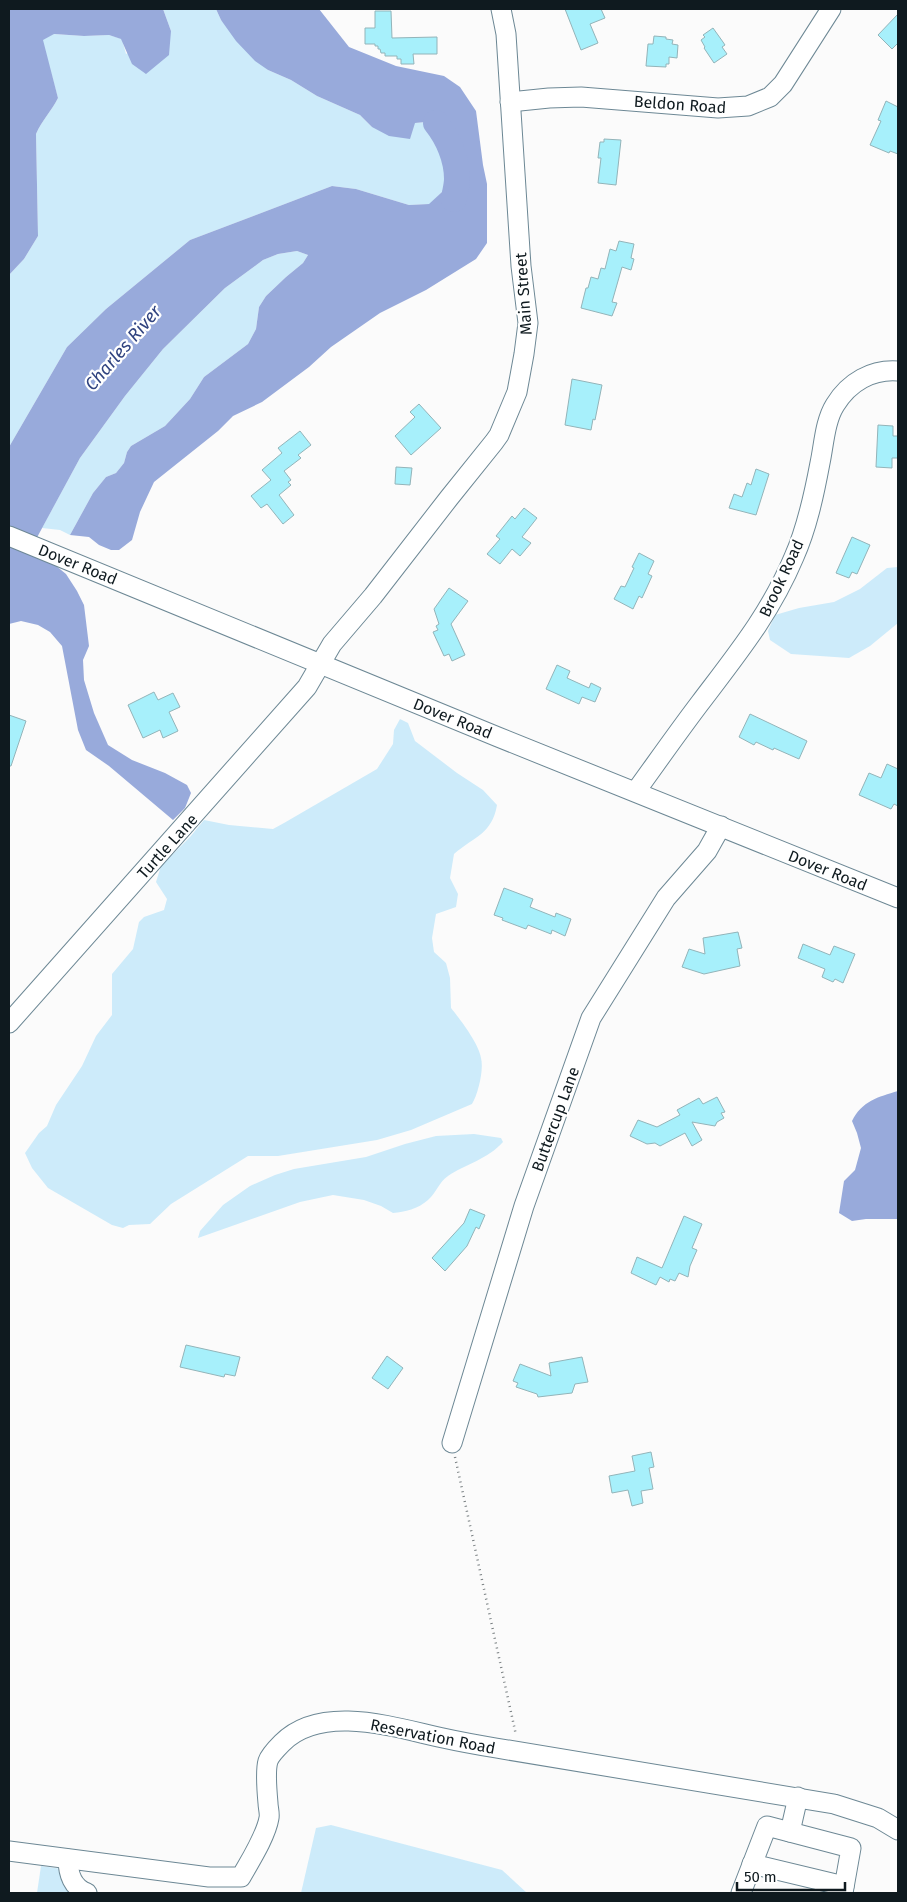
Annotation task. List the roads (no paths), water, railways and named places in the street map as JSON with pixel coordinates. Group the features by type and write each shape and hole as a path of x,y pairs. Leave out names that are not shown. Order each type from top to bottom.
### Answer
{"street":[{"name":"Main Street","path":"321,665 332,644 373,596 494,442 516,392 528,324 521,266 506,34 501,9"},
{"name":"Beldon Road","path":"510,102 581,97 718,108 748,106 762,101 776,92 831,9"},
{"name":"Brook Road","path":"636,791 761,622 773,600 795,556 814,496 827,430 834,406 851,386 863,378 876,372 898,371"},
{"name":"Dover Road","path":"9,536 321,665 898,898"},
{"name":"Turtle Lane","path":"9,1024 307,687 321,665"},
{"name":"Buttercup Lane","path":"452,1443 524,1206 591,1018 666,898 707,851 721,826"},
{"name":"Reservation Road","path":"9,1851 209,1877 243,1885 270,1817 267,1781 268,1760 289,1736 308,1726 328,1722 355,1722 400,1727 443,1738 520,1752 798,1797 834,1804 869,1815 890,1824 898,1830"},
{"path":"790,1832 798,1797"},
{"path":"740,1893 767,1826 851,1848 843,1889 752,1864"},
{"path":"68,1859 68,1870 73,1882 82,1891 88,1893"}],"water":[{"path":"9,9 163,9 171,31 169,55 146,74 132,64 121,39 109,35 54,34 43,40 58,98 36,134 38,236 24,259 9,275"},
{"path":"216,9 319,9 349,47 396,66 444,76 460,87 476,111 487,184 487,243 476,259 426,290 380,313 331,347 309,367 262,402 233,416 218,431 154,482 140,512 132,540 119,550 111,550 99,545 89,537 70,535 93,493 106,477 116,473 124,463 131,446 165,426 190,399 204,377 248,344 256,329 259,307 266,296 303,263 308,255 297,251 278,254 263,260 225,288 163,349 125,396 80,458 34,543 50,561 66,574 84,605 89,646 83,660 84,680 94,713 108,745 132,760 165,773 187,785 191,793 185,808 173,820 109,766 86,750 78,730 62,646 50,632 38,625 21,621 9,624 9,447 67,347 106,309 190,240 332,186 356,189 409,205 429,204 442,192 456,159 434,137 426,122 415,123 410,139 389,136 372,127 360,115 317,96 291,80 268,70 255,61 236,41 221,20"},
{"path":"898,1091 898,1219 852,1221 839,1213 844,1181 855,1170 861,1148 852,1121 866,1104"}],"waterway":[{"name":"Charles River","path":"436,123 454,156 457,171 454,199"}]}
